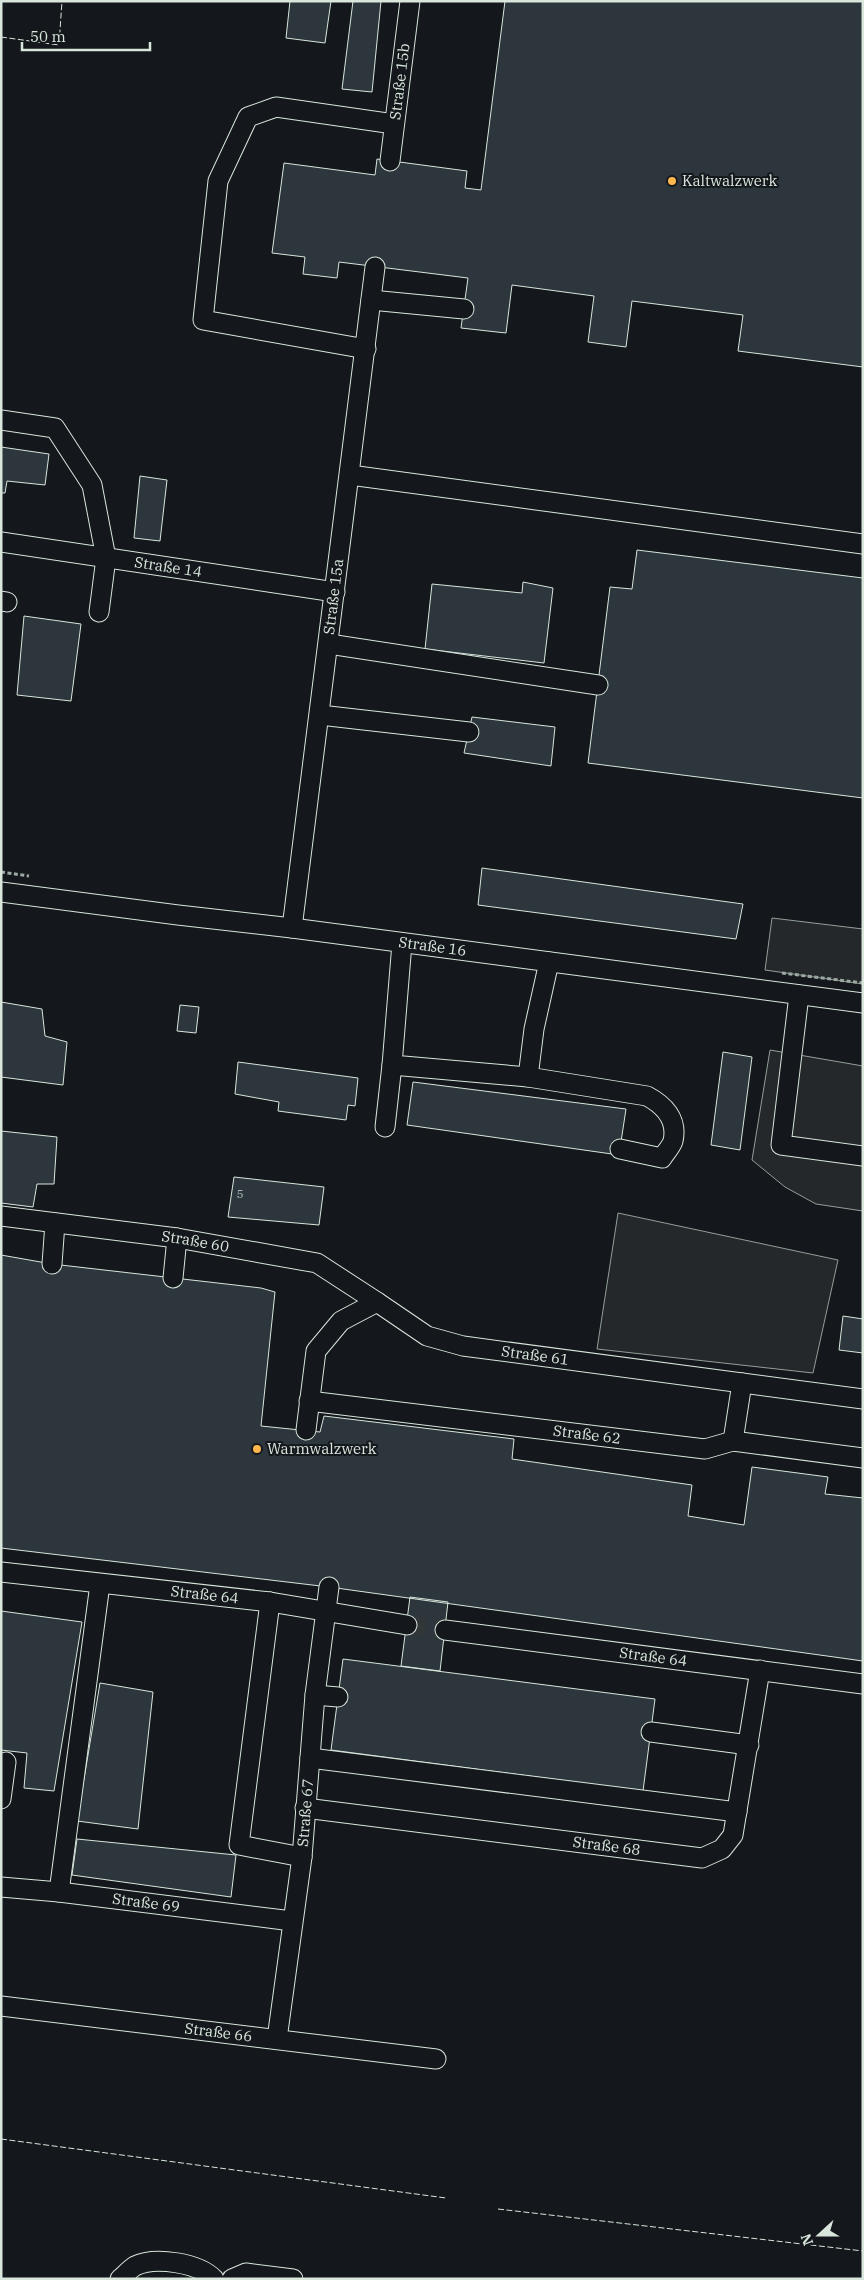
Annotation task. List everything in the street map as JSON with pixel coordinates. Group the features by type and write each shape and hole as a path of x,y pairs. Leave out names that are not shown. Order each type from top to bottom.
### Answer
{"street":[{"name":"Straße 15b","path":"390,161 410,1"},
{"path":"366,349 202,320 218,181 248,117 276,107 394,124"},
{"name":"Straße 15a","path":"292,928 375,266"},
{"path":"371,300 464,309"},
{"path":"1,420 54,428 92,485 106,558 99,612"},
{"path":"350,475 863,544"},
{"name":"Straße 14","path":"1,542 335,592"},
{"path":"329,644 598,685"},
{"path":"320,715 469,732"},
{"name":"Straße 16","path":"1,892 863,1003"},
{"path":"385,1127 402,944"},
{"path":"528,1077 534,1029 549,962"},
{"path":"799,995 781,1145 863,1156"},
{"path":"392,1064 528,1077 647,1096 662,1104 672,1122 673,1142 662,1158 620,1149"},
{"name":"Straße 60","path":"1,1216 177,1238 317,1263 377,1302"},
{"path":"52,1264 55,1223"},
{"path":"173,1278 177,1238"},
{"path":"306,1430 316,1351 341,1321 377,1302"},
{"name":"Straße 61","path":"377,1302 427,1336 463,1346 863,1399"},
{"path":"733,1441 742,1383"},
{"name":"Straße 62","path":"309,1401 705,1449 733,1441 863,1458"},
{"name":"Straße 64","path":"1,1572 270,1602 407,1625"},
{"path":"59,1892 100,1584"},
{"name":"Straße 67","path":"277,2040 302,1857 315,1695 329,1587"},
{"path":"270,1602 239,1845 302,1857"},
{"name":"Straße 64","path":"445,1630 863,1684"},
{"name":"Straße 68","path":"305,1808 702,1858 722,1849 734,1835 760,1670"},
{"path":"315,1695 338,1697"},
{"path":"651,1732 749,1745"},
{"path":"310,1758 737,1812"},
{"path":"1,1799 6,1762"},
{"name":"Straße 69","path":"1,1888 59,1892 292,1921"},
{"name":"Straße 66","path":"1,2006 436,2058"},
{"path":"120,2279 136,2266 160,2261 198,2268 214,2279"},
{"path":"232,2279 246,2273 293,2279"}],"shaded area":[{"path":"772,918 863,929 863,984 765,970"},
{"path":"770,1050 863,1066 863,1211 816,1204 785,1187 752,1160"},
{"path":"618,1213 838,1260 813,1373 597,1349"}],"building":[{"path":"290,1 331,1 325,43 286,38"},
{"path":"353,1 381,1 372,92 342,89"},
{"name":"Kaltwalzwerk","path":"505,1 863,1 863,367 738,351 743,315 632,301 626,347 588,342 594,296 512,285 506,333 461,328 468,278 339,262 337,278 303,274 305,257 272,253 284,163 375,175 377,159 467,171 465,188 481,190"},
{"path":"1,447 49,454 45,485 7,481 5,493 1,493"},
{"path":"140,476 167,480 160,541 134,538"},
{"path":"637,550 863,578 863,798 588,763 610,587 632,589"},
{"path":"523,582 553,588 544,663 425,649 432,584 522,593"},
{"path":"24,616 81,624 71,701 17,695"},
{"path":"472,717 555,727 551,766 464,753"},
{"path":"482,868 743,904 736,939 478,905"},
{"path":"1,1002 42,1009 45,1036 67,1042 63,1085 1,1077"},
{"path":"180,1005 199,1007 196,1033 177,1031"},
{"path":"723,1052 752,1057 740,1150 711,1145"},
{"path":"238,1062 358,1078 355,1106 348,1105 346,1120 278,1111 279,1102 235,1094"},
{"path":"413,1082 626,1109 619,1155 407,1125"},
{"path":"1,1131 57,1137 54,1184 37,1184 33,1207 1,1203"},
{"path":"234,1177 324,1187 319,1225 228,1217"},
{"name":"Warmwalzwerk","path":"1,1255 52,1264 261,1288 275,1292 261,1426 320,1432 324,1416 514,1439 512,1459 692,1485 688,1516 744,1525 752,1467 828,1477 825,1494 863,1498 863,1661 329,1587 1,1548"},
{"path":"843,1316 863,1319 863,1353 839,1350"},
{"path":"410,1597 448,1602 440,1671 401,1666"},
{"path":"1,1611 82,1622 54,1791 24,1788 27,1753 1,1750"},
{"path":"343,1659 655,1699 643,1791 331,1750"},
{"path":"100,1683 153,1692 138,1829 77,1821"},
{"path":"77,1839 236,1855 231,1897 72,1875"}],"tunnel":[{"path":"407,1625 445,1630"}],"fence":[{"path":"1,37 59,45 62,1"},
{"path":"1,2139 446,2198"},
{"path":"498,2209 863,2251"}],"place":[{"name":"Kaltwalzwerk","path":"672,181"},
{"name":"Warmwalzwerk","path":"257,1449"}]}
